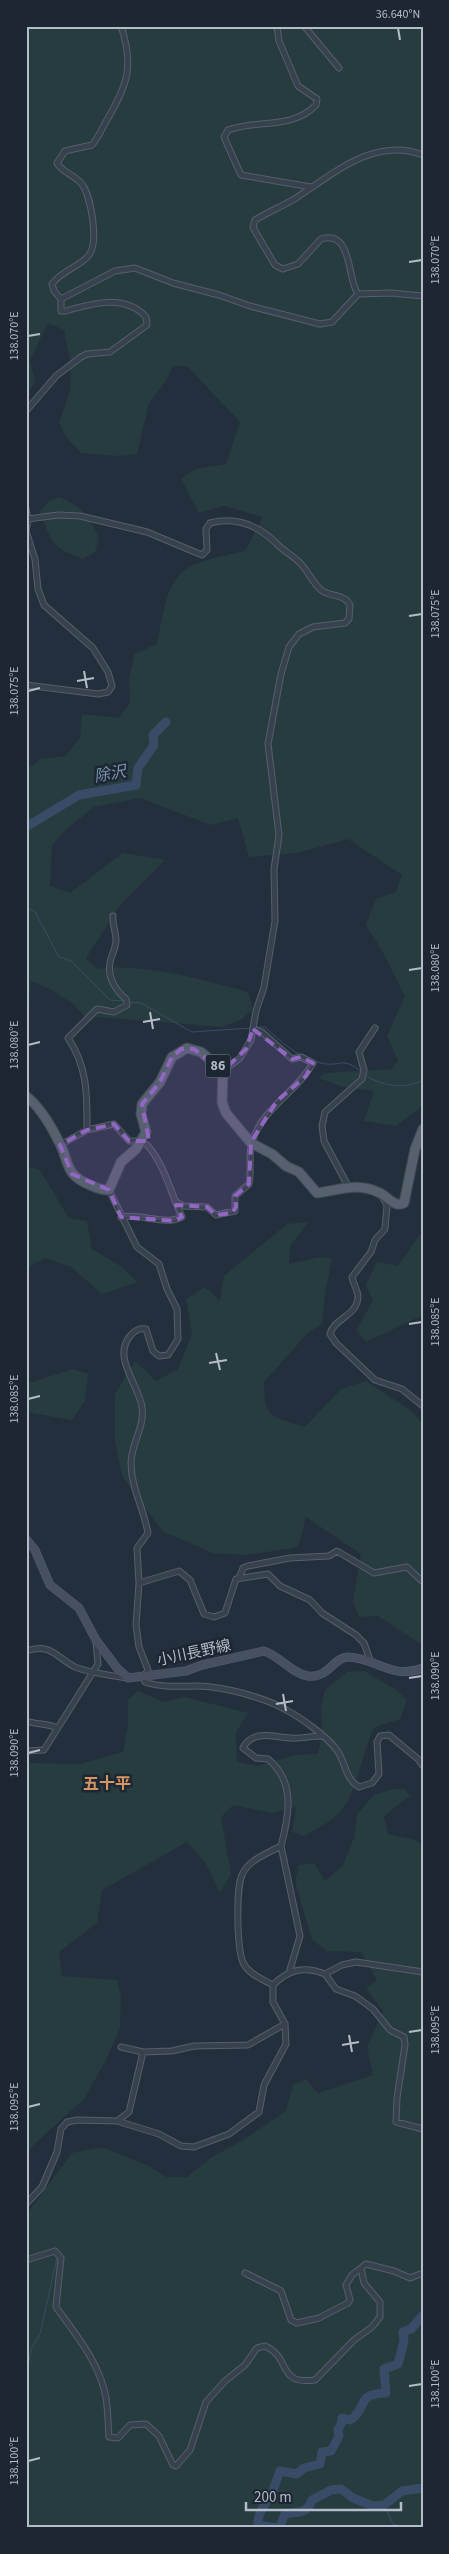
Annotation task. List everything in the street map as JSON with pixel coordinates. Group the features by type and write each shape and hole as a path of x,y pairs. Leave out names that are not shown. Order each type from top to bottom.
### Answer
{"main road":[{"name":"86","path":"143,1141 146,1132 141,1114 142,1104 160,1082 172,1057 181,1049 194,1049 224,1071 222,1102 226,1113 251,1143 272,1154 286,1166 299,1172 317,1193 348,1186 359,1186 381,1193 395,1204 404,1204 415,1149 423,1129"},
{"path":"26,1096 36,1104 60,1145 68,1168 76,1178 93,1187 108,1190 121,1162 143,1141"},
{"path":"26,1539 35,1550 50,1584 79,1608 96,1640 117,1668 128,1678"},
{"name":"小川長野線","path":"128,1678 143,1678 186,1672 202,1665 264,1651 273,1654 299,1673 308,1676 319,1676 345,1657 393,1672 412,1672 423,1668"}],"street":[{"path":"26,410 56,376 81,357 87,354 110,352 142,329 148,321 142,312 129,304 99,303 63,312 60,308 61,299 54,291 52,284 88,255 91,247 92,218 87,191 78,180 57,164 65,151 92,145 122,94 129,69 129,57 121,26"},
{"path":"277,26 280,41 298,86 315,95 316,105 307,113 289,121 228,130 224,137 241,175 311,188"},
{"path":"304,26 339,68"},
{"path":"358,294 347,256 337,241 331,238 321,239 298,264 282,270 275,265 254,232 254,220 311,188 348,163 366,155 392,150 407,150 423,155"},
{"path":"61,299 127,268 135,268 174,283 219,295 250,306 320,324 332,322 358,294 391,293 423,296"},
{"path":"26,509 28,519 26,531 35,559 38,589 44,605 93,648 108,672 112,686 108,692 98,694 26,685"},
{"path":"28,519 58,515 80,516 147,532 202,555 207,550 207,525 220,521 248,524 267,533 300,562 314,583 323,591 345,599 350,606 350,619 346,623 313,627 299,634 289,647 281,674 268,744 279,835 274,869 275,921 264,987 253,1029 246,1049 240,1058 224,1071"},
{"path":"87,1130 87,1094 80,1057 68,1038 97,1009 114,1012 127,1005 126,998 119,993 111,978 110,964 116,939 112,924 113,916"},
{"path":"348,1186 339,1165 324,1140 322,1126 325,1112 362,1079 364,1070 359,1052 375,1028"},
{"path":"175,1201 182,1206 207,1207 216,1215 232,1213 236,1207 235,1196 249,1184 251,1143 277,1101 306,1076 313,1063 301,1057 292,1059 262,1032 253,1029"},
{"path":"60,1145 87,1130 114,1124 129,1141 143,1141 150,1148 162,1167 182,1217 174,1221 133,1215 121,1217"},
{"path":"108,1190 137,1247 157,1262 161,1268 167,1288 177,1309 179,1324 176,1344 168,1355 156,1355 146,1329 142,1328 130,1335 124,1351 124,1360 142,1408 143,1419 131,1464 132,1483 145,1515 148,1533 137,1548 139,1583 136,1625 139,1647 148,1670 143,1678 145,1682 179,1688 196,1686 221,1688 286,1710 335,1747 350,1779 359,1787 372,1783 379,1774 377,1742 380,1736 384,1734 389,1735 418,1759 423,1766"},
{"path":"381,1193 387,1204 385,1229 375,1240 371,1252 352,1276 358,1295 355,1307 352,1312 335,1326 330,1334 336,1343 375,1380 402,1389 423,1406"},
{"path":"139,1583 179,1571 190,1580 204,1614 214,1617 225,1614 234,1583 239,1578 243,1568 290,1558 330,1556 337,1551 374,1573 407,1567 423,1582"},
{"path":"239,1578 268,1574 280,1586 310,1600 322,1614 361,1639 371,1664"},
{"path":"26,1751 44,1750 94,1671 98,1664 96,1640"},
{"path":"26,1651 41,1647 50,1650 76,1668 128,1678"},
{"path":"26,1721 40,1726 50,1724 57,1728"},
{"path":"289,1973 300,1936 282,1846 289,1814 282,1775 268,1759 256,1758 243,1748 246,1742 256,1736 267,1734 292,1738 322,1736"},
{"path":"274,1985 250,1971 241,1959 238,1938 239,1908 237,1892 242,1874 256,1860 282,1846"},
{"path":"26,2204 42,2187 57,2152 61,2130 67,2122 77,2120 117,2121 159,2134 182,2146 194,2147 229,2134 259,2112 264,2085 286,2044 286,2024 273,2002 274,1985 289,1973 303,1969 325,1974 342,1965 356,1962 423,1972"},
{"path":"325,1974 336,1989 355,1996 373,2009 390,2030 404,2037 405,2045 397,2098 396,2122 423,2130"},
{"path":"121,2047 143,2052 172,2051 194,2046 248,2045 286,2024"},
{"path":"117,2121 129,2112 143,2052"},
{"path":"26,2260 55,2251 61,2258 56,2307 83,2343 95,2365 106,2397 109,2436 118,2438 130,2425 146,2424 159,2436 173,2465 176,2466 190,2450 206,2402 225,2381 245,2365 257,2348 265,2346 274,2352 292,2378 298,2382 315,2380 327,2370 354,2340 372,2327 380,2317 380,2302 364,2283 362,2268"},
{"path":"245,2273 281,2291 291,2320 297,2323 319,2318 348,2303 350,2300 346,2285 352,2275 366,2264 410,2278 423,2274"}],"highlighted area":[{"path":"253,1029 292,1059 301,1057 313,1063 306,1076 277,1101 251,1143 249,1184 235,1196 236,1207 232,1213 216,1215 207,1207 176,1205 182,1217 174,1221 121,1217 109,1190 72,1174 60,1145 87,1130 114,1124 129,1141 149,1141 142,1104 160,1082 172,1057 181,1049 194,1049 223,1071 246,1049"}],"green space":[{"path":"26,26 423,26 423,1105 396,1126 364,1121 374,1091 340,1086 319,1078 326,1073 392,1069 398,1060 387,1036 405,996 384,954 366,925 376,899 396,892 402,875 348,839 297,853 249,857 238,818 211,825 140,798 94,807 68,828 52,845 50,886 70,893 123,853 165,860 121,904 86,958 97,969 115,967 173,973 248,992 253,1010 240,1020 222,1027 84,1016 73,1004 50,989 31,981 29,1008 26,1017 26,770 41,759 65,756 80,738 82,714 119,718 130,703 129,679 134,654 157,644 164,607 170,589 180,574 193,565 245,551 263,517 224,506 199,513 181,479 195,469 226,464 240,422 187,366 173,366 166,381 149,403 137,454 119,456 81,453 66,437 59,422 68,396 71,376 64,330 48,323 30,360 35,383 26,393"},
{"path":"59,497 73,504 84,513 99,538 95,552 83,559 58,547 47,530 40,511 49,501"},
{"path":"26,1167 39,1169 69,1218 87,1221 92,1249 119,1265 138,1282 102,1294 71,1267 45,1258 30,1266 26,1287"},
{"path":"308,1222 290,1246 289,1264 321,1257 332,1259 325,1294 322,1323 307,1334 264,1382 266,1404 272,1415 305,1427 341,1389 366,1381 410,1410 423,1424 421,1644 378,1616 359,1617 353,1602 361,1554 306,1517 298,1547 247,1555 213,1553 162,1531 122,1476 115,1441 115,1394 135,1361 156,1381 178,1369 192,1334 186,1299 205,1287 220,1301 224,1276 287,1224"},
{"path":"423,1230 423,1315 366,1342 356,1330 373,1301 366,1285 377,1262 398,1266"},
{"path":"73,1369 88,1374 85,1401 72,1420 26,1412 26,1384"},
{"path":"364,1671 395,1689 407,1700 400,1719 375,1727 349,1798 343,1809 334,1818 304,1836 292,1832 296,1807 272,1813 233,1805 221,1817 231,1874 220,1893 206,1864 187,1842 102,1890 97,1923 59,1952 62,1976 117,1980 121,1997 120,2028 107,2058 84,2099 26,2152 26,1763 80,1764 123,1752 128,1726 128,1700 138,1691 163,1702 185,1697 248,1713 236,1732 237,1762 258,1766 296,1755 318,1754 322,1736 321,1707 325,1690 347,1672"},
{"path":"394,1789 404,1789 410,1796 384,1816 388,1834 415,1840 423,1846 423,2528 26,2528 26,2215 72,2153 102,2147 149,2166 166,2177 187,2177 212,2157 245,2139 286,2111 293,2085 306,2079 318,2093 373,2075 367,2047 383,2011 366,1989 377,1980 361,1952 327,1951 312,1940 295,1881 299,1865 314,1863 325,1881 343,1865 354,1838 357,1814 374,1795"}],"waterway":[{"name":"除沢","path":"26,827 79,795 136,785 138,768 154,745 153,735 166,722"},
{"path":"26,907 35,912 59,957 71,961 110,1000 125,1001"},
{"path":"129,1002 141,1003 192,1032 252,1028"},
{"path":"256,1027 265,1027 291,1049 305,1057 321,1063 350,1064 362,1072"},
{"path":"365,1075 378,1082 401,1086 423,1080"},
{"path":"26,2380 31,2349 40,2334 57,2258"},
{"path":"258,2525 260,2512 272,2493 280,2471 297,2474 304,2468 320,2464 322,2452 331,2451 339,2436 338,2430 342,2418 350,2420 356,2415 366,2399 376,2394 386,2393 384,2369 398,2364 404,2341 403,2332 411,2329 423,2315"},
{"path":"279,2528 285,2514 305,2510 312,2500 331,2490 341,2489 353,2498 373,2506 384,2505 402,2491 423,2488"},
{"path":"384,2505 393,2524 406,2528"},
{"path":"258,2528 258,2525 277,2528"}],"district":[{"name":"五十平","path":"107,1784"}]}
